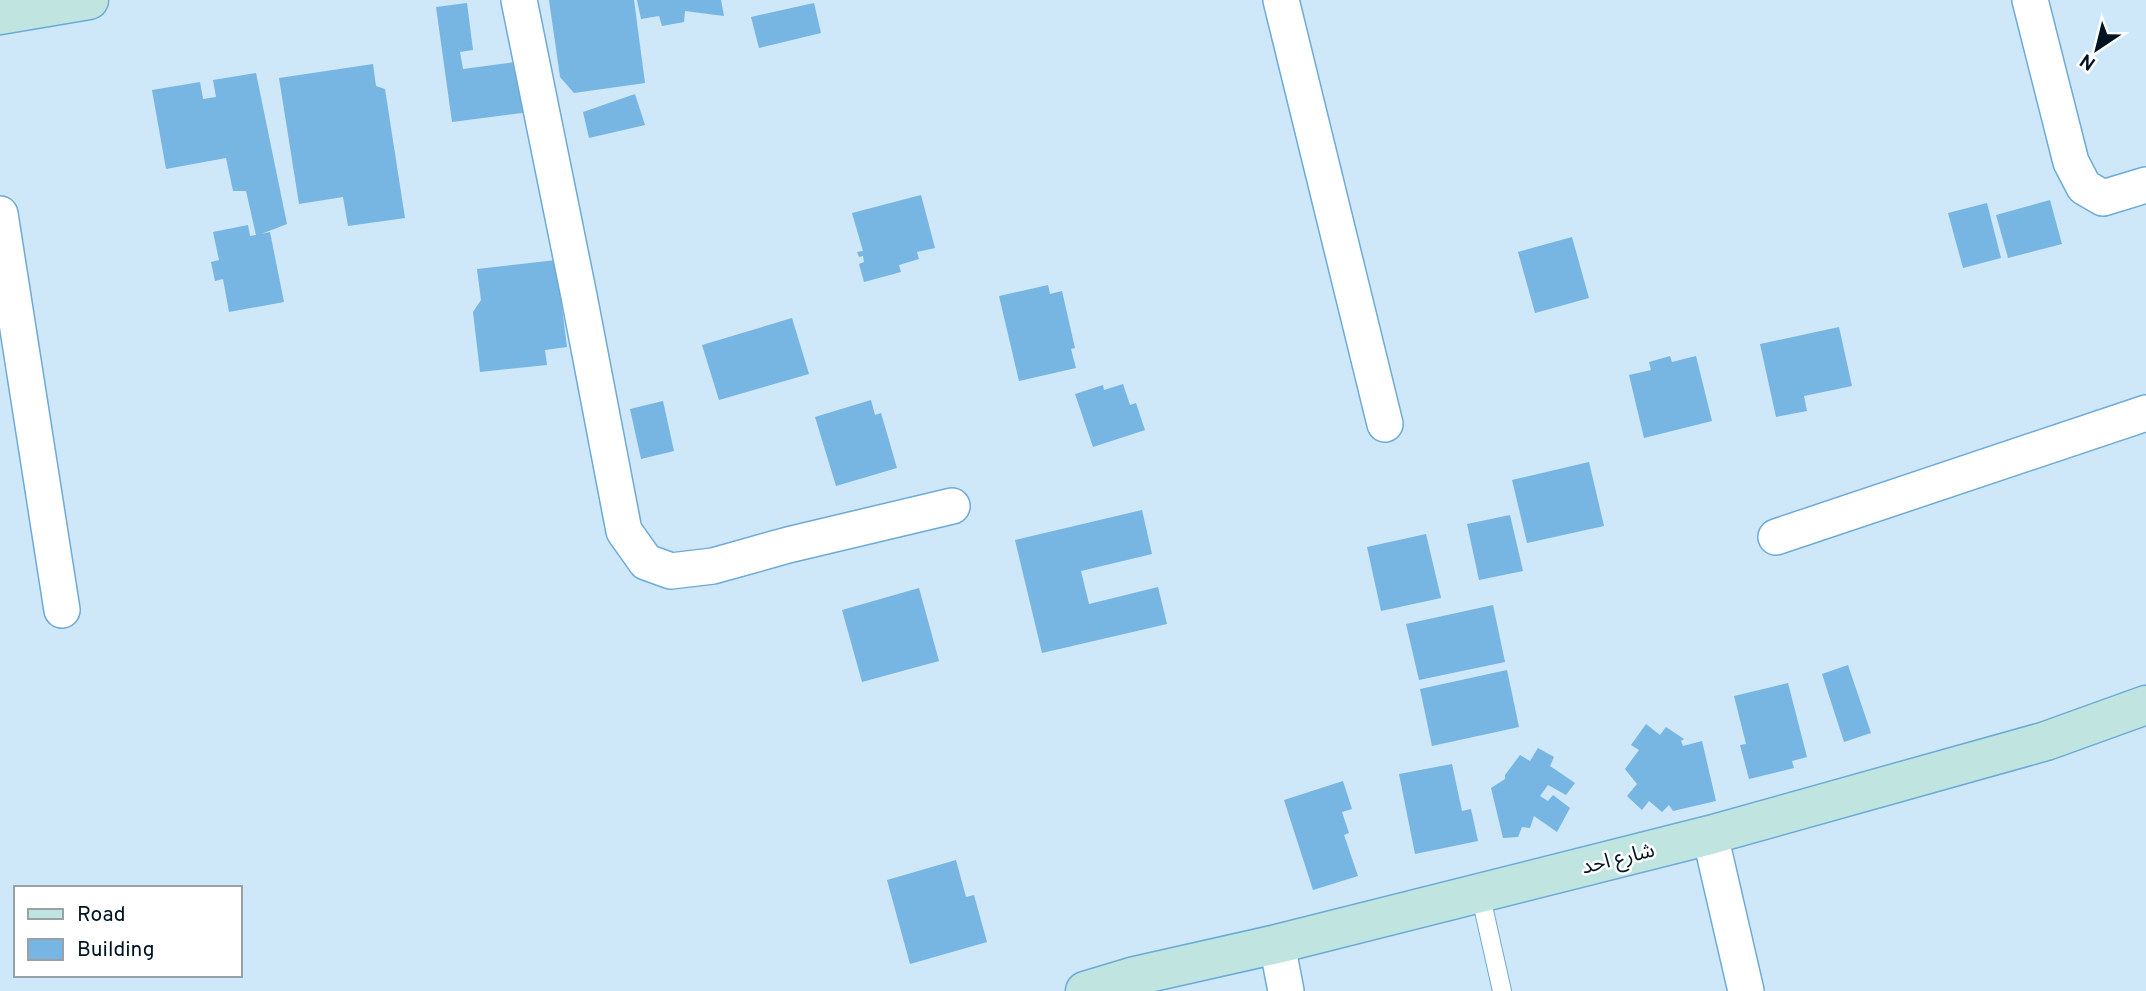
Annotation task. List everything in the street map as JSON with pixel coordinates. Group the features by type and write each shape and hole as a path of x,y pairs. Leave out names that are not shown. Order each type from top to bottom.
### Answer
{"street":[{"path":"0,15 89,0"},
{"path":"519,0 624,531 646,562 671,571 713,566 788,545 952,506"},
{"path":"1281,0 1385,424"},
{"path":"2030,0 2071,162 2084,187 2103,198 2146,185"},
{"path":"0,215 62,610"},
{"path":"1776,537 2146,413"},
{"name":"شارع احد","path":"1085,991 1135,976 1278,944 1710,835 2046,741 2146,705"},
{"path":"1710,835 1746,991"},
{"path":"1278,944 1286,991"}],"lane":[{"path":"1480,893 1502,991"}],"building":[{"path":"549,0 634,0 645,83 574,93 560,77"},
{"path":"637,0 721,0 724,16 685,11 684,22 662,26 659,16 641,19"},
{"path":"467,3 473,50 460,52 463,69 522,61 530,112 452,122 436,7"},
{"path":"814,3 821,33 759,48 751,17"},
{"path":"373,64 376,86 385,89 405,218 348,226 343,197 299,204 279,78"},
{"path":"256,73 287,224 261,234 270,232 284,302 229,312 223,279 215,281 211,262 219,260 213,232 248,225 250,236 256,235 246,191 233,191 226,158 166,169 152,90 200,82 203,99 216,97 213,80"},
{"path":"635,94 645,125 589,138 583,112"},
{"path":"921,195 935,248 917,252 919,259 899,265 901,272 864,282 859,264 864,262 863,256 859,257 857,252 863,251 852,213"},
{"path":"2050,200 2062,244 2008,258 1996,215"},
{"path":"1987,203 2001,258 1963,268 1948,213"},
{"path":"1572,237 1589,298 1535,313 1518,252"},
{"path":"556,260 567,347 545,350 547,365 480,372 473,312 481,300 477,269"},
{"path":"1048,285 1050,294 1062,291 1075,348 1071,349 1076,368 1019,381 999,296"},
{"path":"792,318 809,374 719,400 702,345"},
{"path":"1839,327 1852,386 1804,396 1807,411 1776,417 1760,344"},
{"path":"1670,356 1672,362 1696,356 1712,421 1644,438 1629,375 1651,370 1649,362"},
{"path":"1123,384 1130,405 1136,403 1145,430 1093,447 1075,394 1103,385 1104,390"},
{"path":"871,400 875,415 881,413 897,468 836,486 815,417"},
{"path":"663,401 674,451 641,459 630,409"},
{"path":"1589,462 1604,526 1527,543 1512,480"},
{"path":"1142,510 1152,554 1081,571 1089,604 1158,587 1167,624 1042,653 1015,540"},
{"path":"1510,515 1523,571 1479,580 1467,524"},
{"path":"1426,534 1441,598 1381,611 1367,547"},
{"path":"919,588 939,661 862,682 842,610"},
{"path":"1493,605 1505,662 1419,680 1406,624"},
{"path":"1848,665 1871,733 1844,742 1822,674"},
{"path":"1507,670 1519,727 1432,746 1420,689"},
{"path":"1788,683 1807,757 1792,761 1794,768 1749,779 1740,745 1746,744 1734,696"},
{"path":"1646,724 1660,735 1666,727 1684,739 1681,741 1683,746 1702,741 1716,801 1673,811 1669,805 1662,812 1649,801 1642,810 1627,796 1637,784 1625,769 1639,750 1631,745"},
{"path":"1538,748 1554,757 1550,766 1575,783 1566,795 1548,785 1540,796 1548,801 1553,795 1570,808 1557,832 1534,816 1530,828 1522,827 1518,837 1503,838 1491,788 1505,779 1505,775 1520,755 1530,761"},
{"path":"1452,764 1462,811 1471,809 1478,841 1415,854 1399,774"},
{"path":"1343,781 1352,809 1342,812 1349,833 1344,835 1358,876 1313,890 1284,800"},
{"path":"956,860 966,897 974,895 987,942 910,964 887,880"}]}
